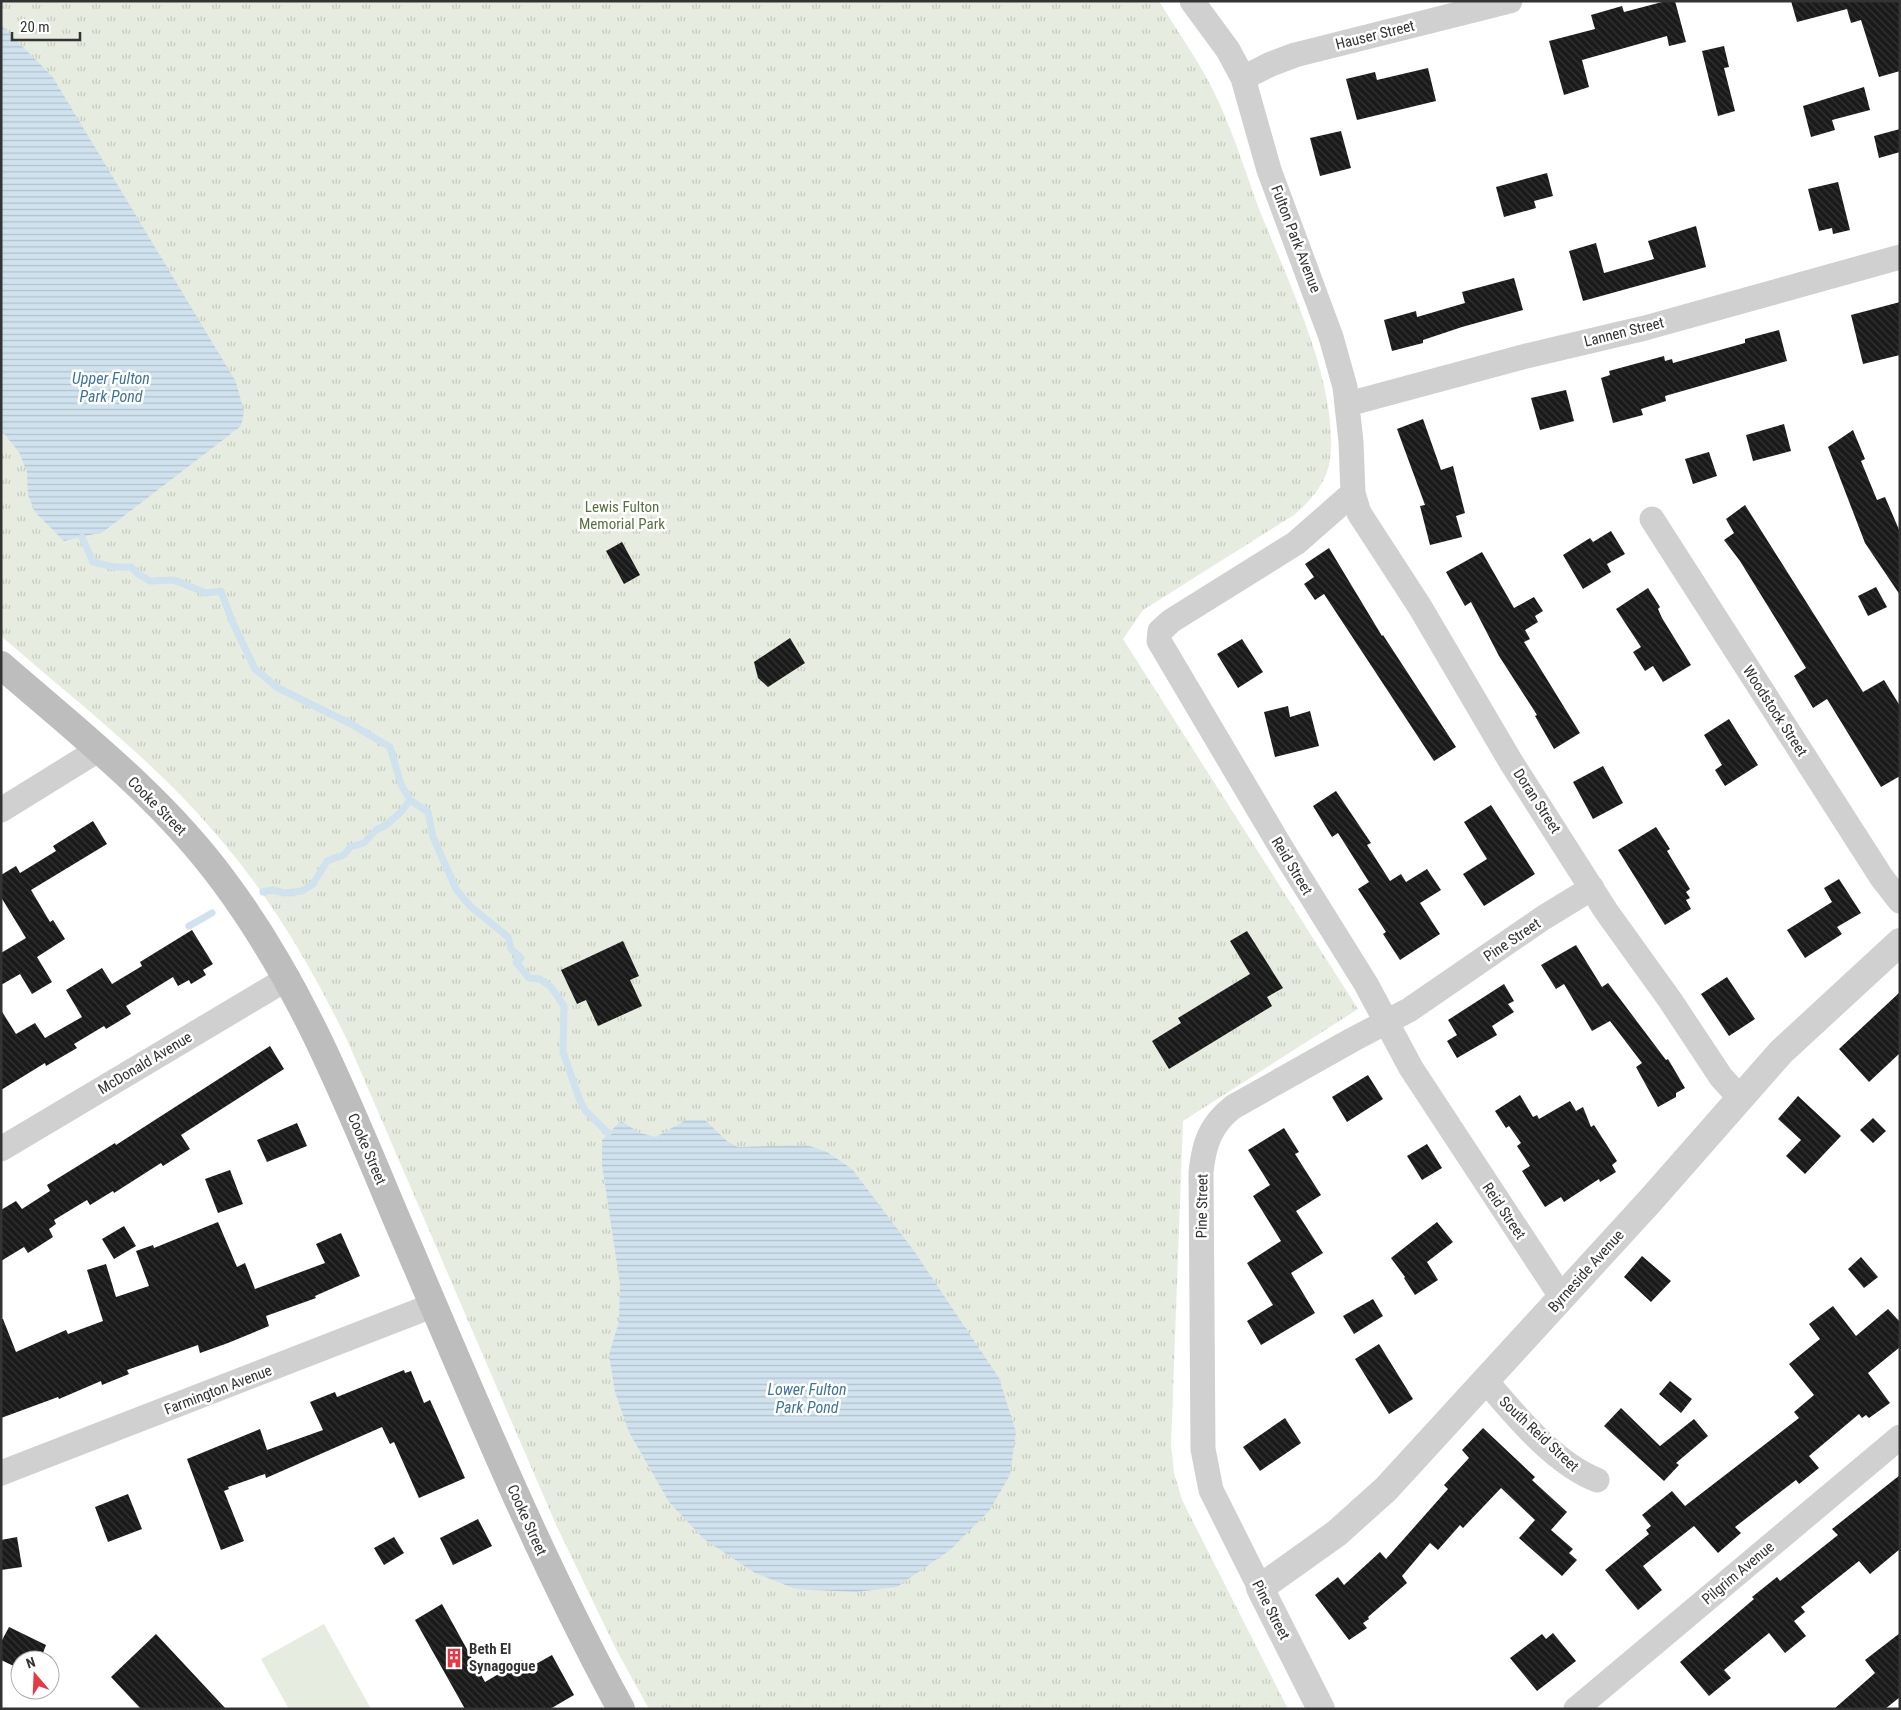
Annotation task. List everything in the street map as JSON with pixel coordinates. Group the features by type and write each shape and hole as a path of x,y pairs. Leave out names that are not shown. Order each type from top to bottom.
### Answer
{"main road":[{"name":"Cooke Street","path":"1,665 98,750 167,815 206,858 246,912 288,978 320,1039 540,1550 621,1709"}],"street":[{"name":"Fulton Park Avenue","path":"1192,1 1228,50 1243,78 1270,170 1331,337 1348,404 1353,493"},
{"name":"Hauser Street","path":"1243,78 1295,55 1510,1"},
{"name":"Lannen Street","path":"1348,404 1526,356 1645,328 1900,257"},
{"name":"Doran Street","path":"1353,493 1364,521 1420,607 1511,762 1592,888 1721,1077 1740,1098"},
{"name":"Reid Street","path":"1353,493 1296,543 1183,612 1165,626 1159,636 1164,650 1282,849 1366,984 1411,1068 1562,1298"},
{"name":"Woodstock Street","path":"1652,520 1882,878 1900,901"},
{"path":"1,810 98,750"},
{"name":"Pine Street","path":"1321,1709 1217,1503 1204,1463 1201,1415 1201,1172 1205,1144 1217,1120 1233,1107 1409,1010 1543,918 1592,888"},
{"name":"Byrneside Avenue","path":"1260,1588 1330,1539 1371,1504 1562,1298 1740,1098 1808,1025 1900,942"},
{"name":"McDonald Avenue","path":"1,1149 288,978"},
{"name":"Farmington Avenue","path":"1,1473 434,1305"},
{"name":"South Reid Street","path":"1486,1381 1527,1426 1566,1463 1576,1471 1597,1480"},
{"name":"Pilgrim Avenue","path":"1576,1709 1900,1437"}],"green space":[{"name":"Lewis Fulton Memorial Park","path":"1,1 1159,1 1202,69 1227,120 1259,209 1308,332 1327,398 1331,430 1328,468 1322,483 1306,503 1294,515 1143,610 1123,639 1358,1009 1183,1121 1171,1445 1174,1473 1182,1500 1288,1709 649,1709 617,1651 557,1527 348,1042 322,990 293,940 244,869 201,817 147,762 1,636"},
{"path":"324,1624 371,1709 289,1709 261,1659"}],"water":[{"name":"Upper Fulton Park Pond","path":"1,25 52,76 236,382 244,412 241,426 103,532 64,541 35,512 28,495 27,472 19,452 1,430"},
{"name":"Lower Fulton Park Pond","path":"686,1120 705,1120 728,1142 738,1147 807,1145 827,1152 852,1169 914,1251 999,1378 1016,1432 1010,1475 989,1511 950,1550 897,1587 856,1592 796,1589 755,1573 704,1539 669,1502 629,1432 615,1392 609,1355 619,1321 620,1284 602,1165 602,1140 621,1121 640,1133 656,1137"}],"building":[{"path":"1666,1 1675,1 1686,42 1669,46 1667,36 1582,60 1589,87 1564,95 1549,41 1595,29 1591,15 1622,6 1624,12"},
{"path":"1791,1 1900,1 1900,71 1879,77 1861,20 1851,23 1847,9 1797,22"},
{"path":"1724,46 1729,67 1724,68 1735,111 1718,116 1702,51"},
{"path":"1428,68 1436,101 1357,120 1346,79 1375,72 1377,80"},
{"path":"1864,87 1870,110 1832,120 1835,130 1811,137 1803,106"},
{"path":"1900,129 1900,152 1879,158 1874,136"},
{"path":"1341,131 1351,168 1320,176 1310,138"},
{"path":"1547,173 1553,196 1534,201 1536,208 1504,217 1496,187"},
{"path":"1838,182 1850,230 1833,234 1832,228 1819,231 1808,189"},
{"path":"1696,226 1706,267 1583,301 1569,251 1596,243 1604,273 1654,259 1648,241"},
{"path":"1514,278 1523,310 1462,327 1423,340 1423,343 1392,351 1384,320 1416,311 1417,317 1465,303 1462,292"},
{"path":"1900,302 1900,355 1863,364 1851,315"},
{"path":"1779,330 1787,361 1665,396 1666,401 1641,409 1643,415 1613,423 1601,378 1610,375 1609,371 1664,356 1665,361 1672,359 1673,363 1745,343 1745,339"},
{"path":"1566,390 1574,421 1540,430 1531,398"},
{"path":"1423,419 1441,470 1453,466 1465,513 1456,516 1462,537 1430,545 1420,506 1425,505 1397,429"},
{"path":"1784,424 1791,451 1753,461 1746,435"},
{"path":"1853,430 1865,459 1861,461 1877,500 1885,497 1900,532 1900,595 1865,543 1828,447"},
{"path":"1709,452 1717,476 1693,484 1685,459"},
{"path":"1745,505 1863,692 1884,680 1900,706 1900,776 1881,787 1827,699 1813,708 1794,676 1806,668 1740,561 1724,540 1734,533 1726,519"},
{"path":"1611,531 1625,554 1607,564 1611,572 1583,589 1563,555 1590,538 1593,542"},
{"path":"622,542 640,575 624,584 606,551"},
{"path":"1329,548 1382,636 1456,747 1434,761 1324,594 1315,600 1304,584 1314,577 1305,564"},
{"path":"1482,552 1514,608 1534,597 1543,611 1535,616 1538,622 1525,630 1530,639 1524,642 1580,733 1554,749 1535,716 1537,715 1499,656 1471,602 1465,606 1446,572"},
{"path":"1876,587 1887,607 1868,616 1858,596"},
{"path":"1648,588 1660,607 1658,609 1662,618 1691,665 1663,682 1653,666 1645,671 1633,652 1641,647 1616,609"},
{"path":"790,638 805,663 768,687 758,678 754,662"},
{"path":"1242,639 1263,672 1238,688 1217,654"},
{"path":"1288,706 1290,717 1310,711 1319,746 1275,757 1264,712"},
{"path":"1729,719 1758,765 1725,786 1715,770 1722,765 1704,735"},
{"path":"1603,766 1623,803 1593,819 1573,782"},
{"path":"1336,791 1371,843 1367,845 1390,881 1401,874 1406,882 1427,869 1441,890 1420,903 1440,934 1400,960 1383,934 1386,932 1358,889 1369,882 1338,833 1332,837 1313,806"},
{"path":"1491,805 1535,874 1484,906 1463,874 1487,859 1464,822"},
{"path":"93,821 107,844 31,890 50,922 53,920 65,939 37,957 52,982 32,994 20,974 1,985 1,953 26,938 1,897 1,875 16,866 20,873 56,851 53,846"},
{"path":"1656,827 1670,849 1667,851 1690,889 1686,892 1690,898 1686,900 1691,909 1665,925 1618,850"},
{"path":"1839,879 1861,913 1837,927 1842,934 1805,958 1787,930 1832,902 1824,888"},
{"path":"192,930 213,964 203,970 206,975 191,984 189,980 178,986 173,977 126,1006 131,1014 106,1029 104,1026 74,1044 77,1048 46,1066 45,1063 1,1090 1,1010 16,1034 35,1023 45,1038 82,1017 66,990 102,968 112,984 142,966 140,962"},
{"path":"1247,931 1283,988 1267,997 1272,1006 1169,1069 1152,1041 1181,1023 1178,1018 1250,974 1230,941"},
{"path":"623,941 639,976 630,980 642,1006 598,1026 586,1000 577,1004 561,970"},
{"path":"1576,945 1602,987 1608,983 1666,1060 1668,1059 1685,1088 1676,1093 1676,1097 1658,1107 1636,1067 1642,1063 1610,1021 1592,1031 1564,984 1556,989 1541,965"},
{"path":"1727,977 1755,1019 1729,1036 1701,994"},
{"path":"1504,984 1514,1001 1508,1004 1514,1012 1492,1026 1497,1035 1457,1058 1447,1041 1457,1035 1448,1020"},
{"path":"1900,992 1900,1053 1869,1082 1839,1049"},
{"path":"270,1046 284,1069 181,1135 190,1149 163,1166 161,1163 114,1193 113,1191 90,1205 87,1200 54,1220 56,1224 49,1229 53,1237 28,1253 24,1247 1,1261 1,1210 16,1201 22,1209 50,1191 47,1185 115,1143 116,1145"},
{"path":"1368,1075 1383,1099 1347,1122 1332,1097"},
{"path":"1520,1095 1533,1117 1537,1115 1539,1119 1570,1101 1576,1111 1583,1107 1591,1127 1594,1125 1617,1161 1612,1165 1616,1172 1600,1182 1599,1179 1564,1202 1561,1197 1545,1207 1522,1171 1530,1166 1517,1146 1521,1143 1509,1126 1506,1128 1495,1111"},
{"path":"1798,1096 1841,1136 1805,1174 1786,1156 1801,1140 1778,1119"},
{"path":"1873,1118 1886,1131 1873,1143 1860,1130"},
{"path":"297,1123 307,1146 267,1162 257,1140"},
{"path":"1284,1128 1299,1152 1295,1154 1321,1195 1296,1211 1323,1253 1291,1273 1315,1313 1261,1345 1247,1321 1273,1305 1247,1263 1281,1241 1253,1196 1270,1185 1248,1150"},
{"path":"1427,1144 1442,1168 1422,1180 1407,1156"},
{"path":"230,1170 243,1204 218,1213 205,1179"},
{"path":"218,1222 237,1267 245,1263 255,1289 325,1263 316,1244 341,1233 360,1276 315,1296 316,1298 266,1316 269,1326 228,1343 200,1353 198,1345 127,1370 129,1374 102,1385 101,1381 59,1399 58,1397 1,1418 1,1319 3,1319 16,1352 66,1330 68,1334 103,1321 87,1270 106,1264 116,1297 149,1286 136,1251 153,1245 154,1248"},
{"path":"1437,1222 1453,1242 1427,1262 1438,1280 1415,1295 1391,1258"},
{"path":"124,1226 136,1246 114,1259 102,1239"},
{"path":"1642,1256 1671,1281 1651,1302 1624,1277"},
{"path":"1861,1257 1878,1277 1864,1288 1848,1269"},
{"path":"1373,1299 1383,1316 1354,1334 1343,1316"},
{"path":"1833,1306 1856,1336 1888,1309 1900,1322 1900,1347 1868,1373 1890,1403 1869,1418 1866,1415 1862,1418 1859,1414 1809,1456 1819,1468 1799,1484 1796,1480 1735,1527 1741,1533 1718,1553 1694,1526 1643,1566 1662,1590 1638,1610 1605,1570 1649,1534 1646,1530 1651,1526 1642,1515 1672,1491 1685,1506 1799,1418 1794,1412 1814,1395 1789,1364 1820,1339 1809,1324"},
{"path":"1379,1344 1413,1399 1389,1414 1355,1359"},
{"path":"404,1370 405,1373 411,1371 424,1403 430,1400 465,1478 419,1498 394,1442 390,1444 382,1427 266,1478 265,1474 228,1487 229,1489 224,1491 244,1541 221,1550 187,1459 260,1429 267,1450 323,1430 310,1402 335,1392 337,1397"},
{"path":"1670,1381 1692,1399 1681,1413 1659,1394"},
{"path":"1621,1408 1660,1446 1694,1419 1708,1436 1676,1463 1679,1465 1664,1481 1604,1426"},
{"path":"1285,1418 1301,1443 1260,1471 1243,1447"},
{"path":"1483,1428 1535,1477 1532,1480 1567,1512 1551,1530 1573,1549 1569,1553 1577,1560 1562,1576 1519,1538 1535,1520 1501,1488 1463,1528 1460,1525 1438,1550 1430,1543 1402,1576 1407,1583 1368,1617 1369,1619 1363,1623 1367,1628 1349,1640 1315,1595 1338,1577 1344,1585 1380,1552 1386,1559 1448,1489 1444,1485 1469,1458 1462,1450"},
{"path":"1900,1475 1900,1549 1870,1574 1859,1561 1801,1607 1805,1612 1794,1621 1806,1636 1785,1653 1769,1633 1724,1670 1731,1678 1709,1696 1680,1662 1754,1599 1752,1597 1777,1577 1780,1581 1838,1535 1832,1529"},
{"path":"128,1494 142,1529 108,1542 95,1507"},
{"path":"478,1519 492,1546 453,1565 440,1538"},
{"path":"17,1537 22,1567 1,1570 1,1540"},
{"path":"394,1537 404,1553 384,1565 374,1548"},
{"name":"Beth El Synagogue","path":"442,1604 485,1682 522,1660 527,1669 552,1655 574,1695 550,1709 465,1709 415,1620"},
{"path":"9,1627 46,1645 44,1650 10,1650 10,1664 1,1660 1,1642"},
{"path":"1553,1633 1576,1661 1537,1691 1510,1658 1542,1634 1546,1639"},
{"path":"1900,1633 1900,1697 1885,1709 1834,1709 1875,1673 1865,1660"},
{"path":"156,1634 226,1709 141,1709 111,1677"}],"waterway":[{"path":"82,537 93,562 114,567 131,567 150,581 174,580 206,593 221,591 232,621 255,669 278,688 351,724 390,747 401,784 410,800 428,812 433,837 456,889 470,906 508,937 511,949 521,958 516,962 529,978 540,979 551,987 564,1006 563,1052 585,1110 608,1133"},
{"path":"263,892 273,890 284,893 302,891 313,884 327,861 344,855 350,847 364,843 376,830 386,825 401,812 410,800"},
{"path":"189,926 212,913"}],"place":[{"name":"Beth El Synagogue","path":"454,1658"}]}
